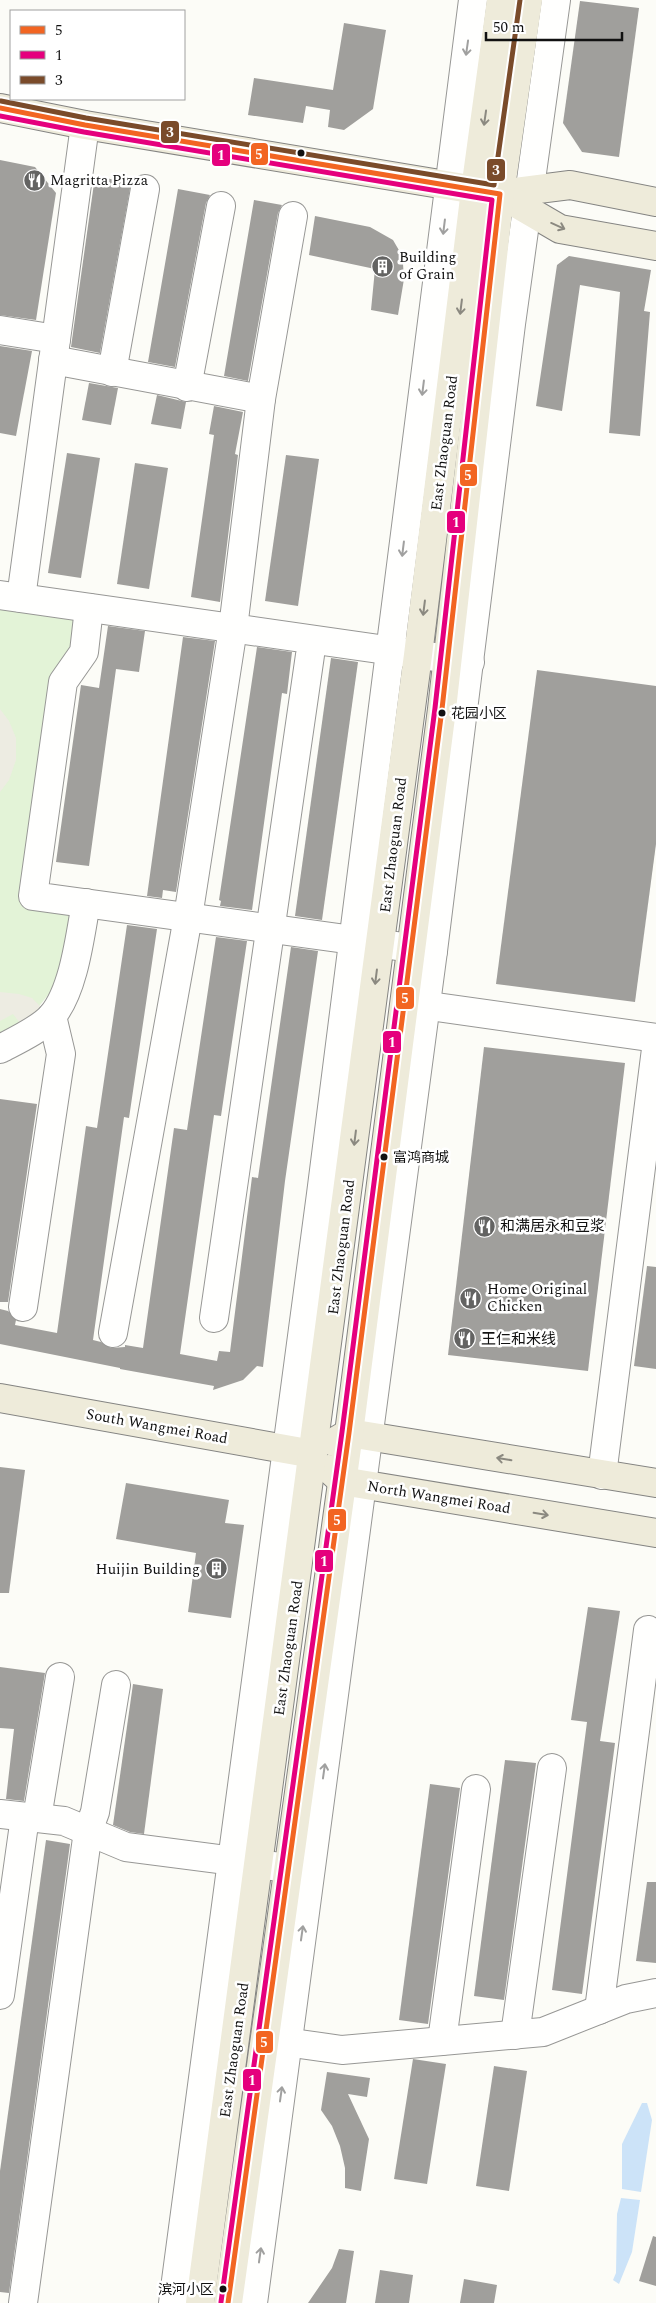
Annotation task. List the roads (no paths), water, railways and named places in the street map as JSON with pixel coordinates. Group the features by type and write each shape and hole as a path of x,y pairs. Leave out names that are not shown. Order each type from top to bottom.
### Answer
{"main road":[{"path":"488,192 501,0"},
{"path":"488,192 528,0"},
{"path":"0,108 85,125 488,192 570,185 656,202"},
{"path":"488,192 560,229 656,246"},
{"name":"East Zhaoguan Road","path":"200,2303 313,1454 334,1197 380,944 418,655 488,192"},
{"name":"East Zhaoguan Road","path":"389,1205 459,661 488,192"},
{"name":"South Wangmei Road","path":"0,1398 313,1454"},
{"path":"313,1454 359,1435 656,1484"},
{"name":"East Zhaoguan Road","path":"228,2303 276,2041 288,1868 359,1435"},
{"path":"313,1454 352,1483"},
{"name":"North Wangmei Road","path":"352,1483 656,1533"}],"street":[{"path":"173,2303 287,1449 334,1197 354,940 473,0"},
{"path":"85,125 54,350 11,597 89,608 232,634 390,651 459,661 512,314 556,0"},
{"path":"112,372 145,188"},
{"path":"187,387 221,206"},
{"path":"113,1333 188,917 232,634 261,399 293,216"},
{"path":"0,330 112,372 261,399"},
{"path":"89,608 84,652 63,682 33,896 422,950"},
{"path":"214,1318 310,655"},
{"path":"0,1049 22,1037 52,1016 70,981 86,904"},
{"path":"415,1004 656,1038"},
{"path":"23,1307 61,1054 52,1016"},
{"path":"602,1475 656,1049"},
{"path":"334,1197 389,1205 359,1435"},
{"path":"253,2303 276,2041 352,1483"},
{"path":"599,2010 648,1630"},
{"path":"0,1995 21,1816 60,1677"},
{"path":"23,2303 88,1831 95,1812 116,1685"},
{"path":"515,2035 552,1768"},
{"path":"442,2041 476,1789"},
{"path":"21,1816 64,1822 126,1847 232,1859 288,1868"},
{"path":"276,2041 342,2050 543,2032 626,1999 656,1993"}],"water":[{"path":"642,2103 647,2103 652,2120 641,2192 622,2189 622,2144"},
{"path":"621,2198 640,2200 632,2252 619,2284 613,2280 616,2273 617,2214"}],"place":[{"name":"Magritta Pizza","path":"34,180"},
{"name":"Building of Grain","path":"383,266"},
{"name":"花园小区","path":"442,713"},
{"name":"富鸿商城","path":"384,1157"},
{"name":"和满居永和豆浆","path":"484,1226"},
{"name":"Home Original Chicken","path":"471,1298"},
{"name":"王仁和米线","path":"465,1339"},
{"name":"Huijin Building","path":"216,1569"},
{"name":"滨河小区","path":"223,2289"}]}
